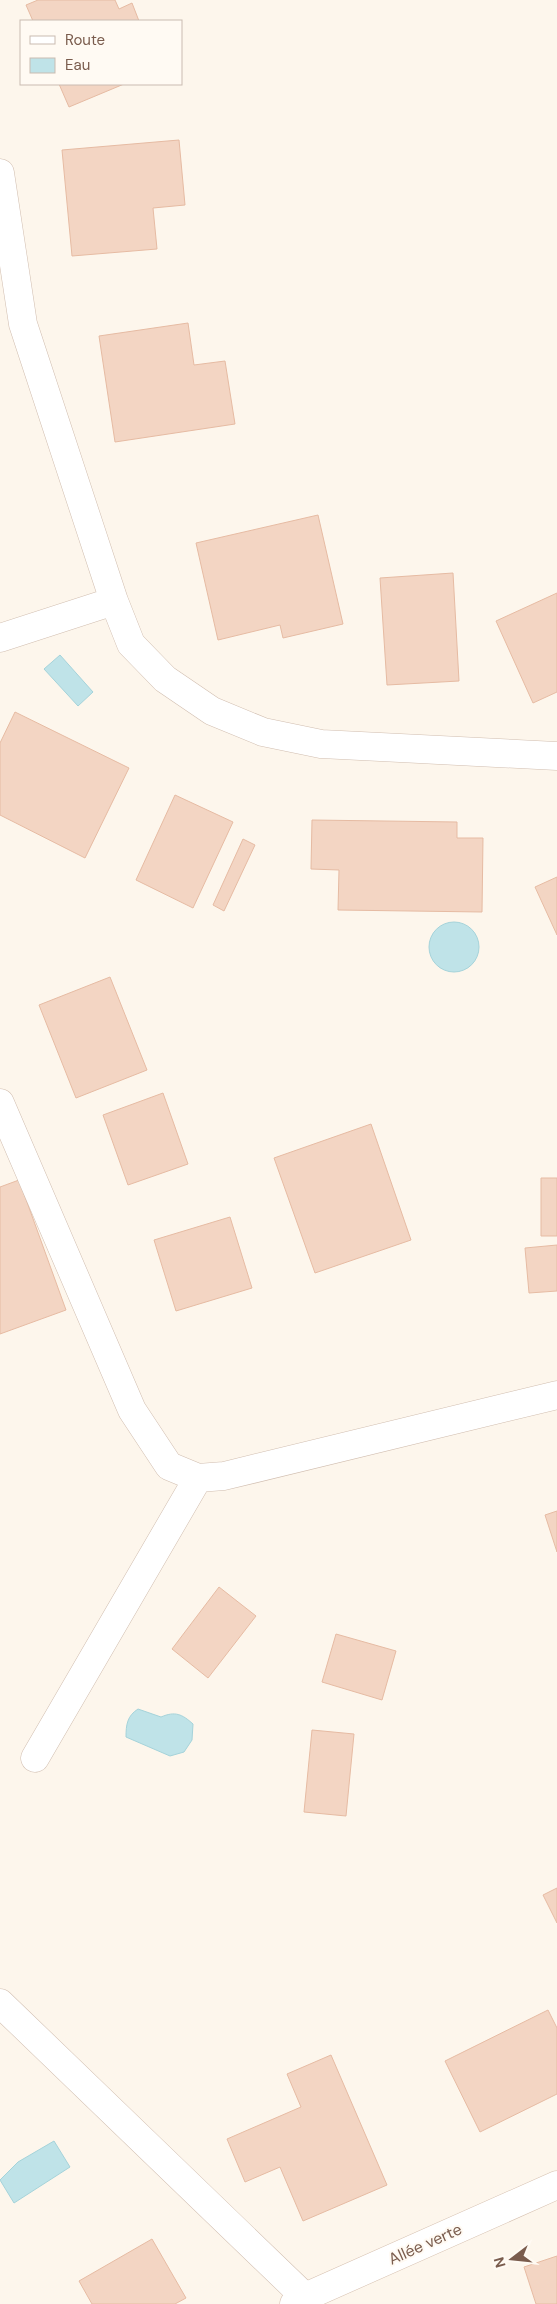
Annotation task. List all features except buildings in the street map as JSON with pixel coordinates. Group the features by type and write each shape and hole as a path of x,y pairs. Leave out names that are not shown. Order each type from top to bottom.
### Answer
{"street":[{"path":"0,174 23,324 114,601 132,644 165,679 212,711 263,732 321,744 557,756"},
{"path":"0,638 114,601"},
{"path":"0,1103 132,1410 169,1466 198,1478 224,1476 557,1395"},
{"path":"35,1758 198,1478"},
{"path":"0,2003 300,2301"},
{"name":"Allée verte","path":"300,2301 557,2185"}],"water":[{"path":"60,655 93,692 78,706 44,669"},
{"path":"454,922 464,924 472,929 477,937 479,947 477,957 472,965 464,970 454,972 444,970 436,965 431,957 429,947 431,937 436,929 444,924"},
{"path":"138,1709 161,1717 170,1714 178,1715 193,1724 192,1740 184,1752 170,1756 126,1737 128,1721 131,1715"},
{"path":"54,2141 70,2167 14,2203 0,2180 18,2162"}]}
